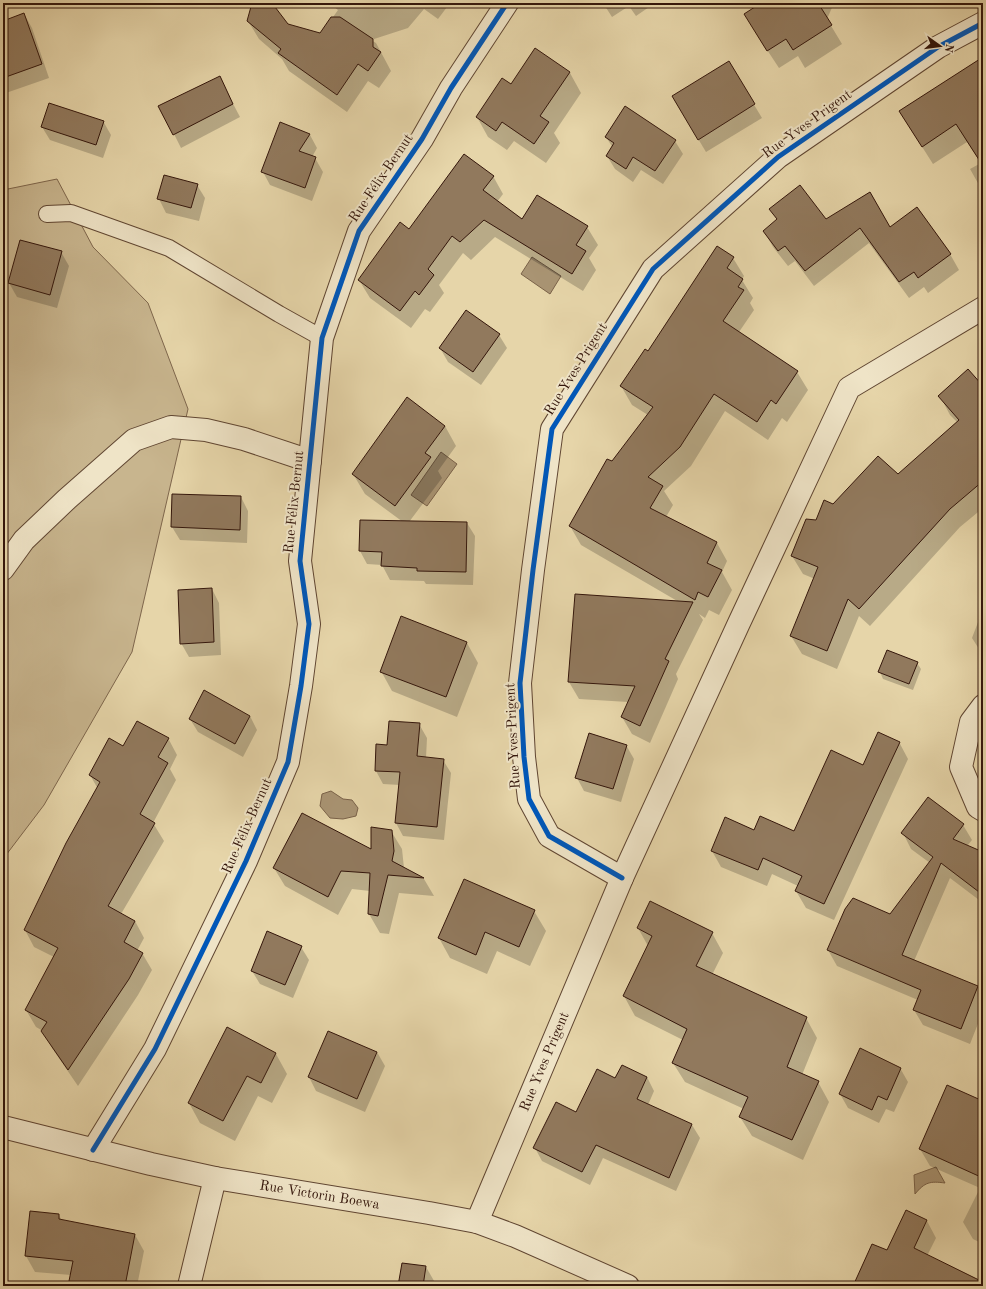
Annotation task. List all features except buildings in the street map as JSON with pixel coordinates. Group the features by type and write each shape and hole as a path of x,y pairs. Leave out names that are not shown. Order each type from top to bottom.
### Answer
{"street":[{"name":"Rue Félix Bernut","path":"93,1150 155,1049 246,861 288,762 301,686 309,624 300,561 322,338 359,231 422,139 451,88 507,3"},
{"name":"Rue Yves Prigent","path":"622,878 549,836 529,799 524,757 520,683 533,570 552,429 653,269 778,157 938,47 983,23"},
{"name":"Rue Yves Prigent","path":"477,1222 622,878 849,388 983,308"},
{"path":"3,569 24,540 67,499 134,440 171,427 206,430 244,439 310,461"},
{"path":"983,706 971,722 961,767 978,807 983,810"},
{"name":"Rue Victorin Boewa","path":"3,1127 93,1150 215,1178 477,1222 515,1236 628,1286"},
{"path":"189,1286 215,1178"}],"lane":[{"path":"47,214 71,214 169,248 322,338"}],"shaded area":[{"path":"57,179 93,247 148,303 188,409 132,652 44,805 3,859 3,190"},
{"path":"532,257 561,276 550,294 521,274"},
{"path":"441,452 457,464 427,506 411,495"},
{"path":"331,791 343,799 352,800 358,808 356,816 343,819 330,818 320,806 322,794"},
{"path":"936,1167 945,1183 928,1183 915,1194 914,1175"}],"cycle path":[{"path":"93,1150 155,1049 246,861 288,762 301,686 309,624 300,561 322,338 359,231 422,139 451,88 507,3"},
{"path":"622,878 549,836 529,799 524,757 520,683 533,570 552,429 653,269 778,157 938,47 983,23"}]}
